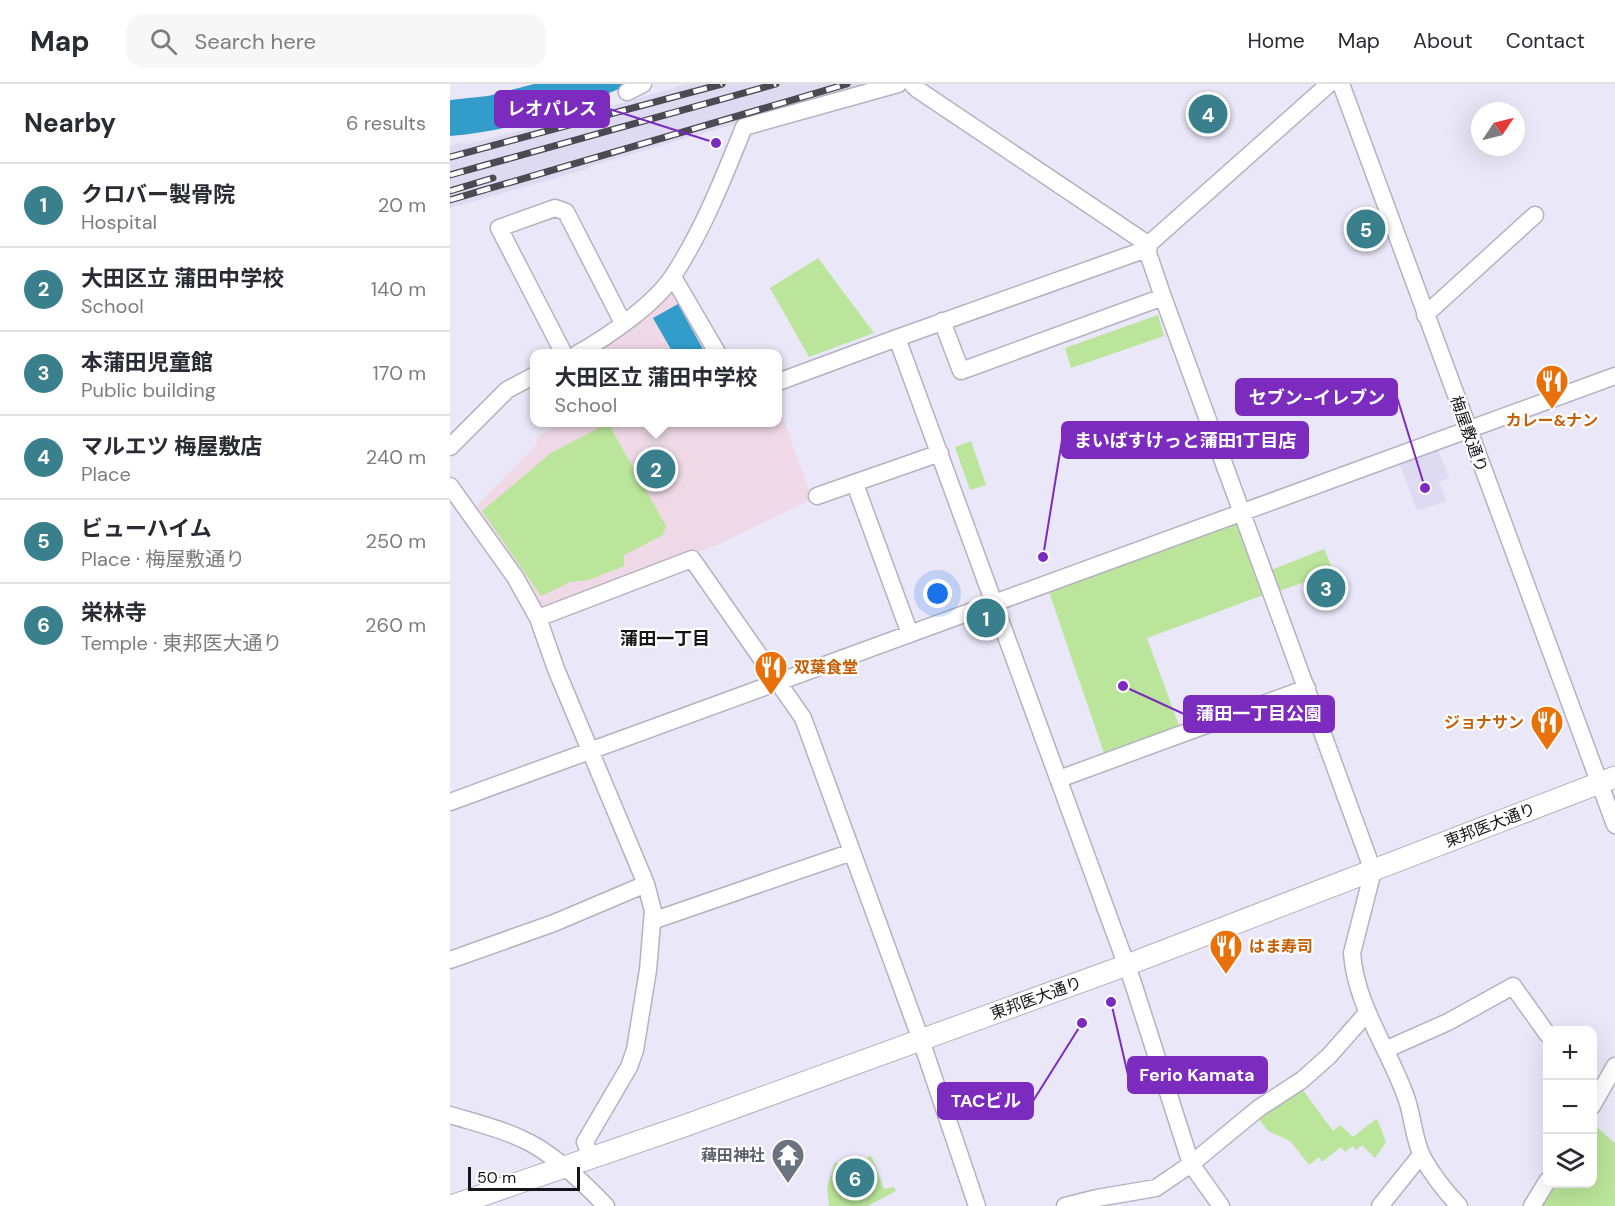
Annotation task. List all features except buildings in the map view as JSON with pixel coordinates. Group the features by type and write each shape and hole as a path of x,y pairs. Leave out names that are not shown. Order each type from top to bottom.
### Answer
{"main road":[{"name":"東邦医大通り","path":"451,1206 563,1168 1127,965 1607,779"}],"street":[{"path":"627,92 643,84"},
{"path":"586,349 600,341 655,297 673,277 709,214 746,127 898,84"},
{"path":"912,84 1149,245"},
{"path":"782,380 1137,252 1149,245 1329,84"},
{"name":"梅屋敷通り","path":"1341,84 1468,431 1607,779 1615,825"},
{"path":"561,349 500,228 555,208 566,212 623,323"},
{"path":"1425,315 1535,215"},
{"path":"1149,245 1148,253 1373,871 1352,953 1353,967 1367,1013 1407,1098 1421,1155 1436,1180 1459,1206"},
{"path":"673,277 715,349"},
{"path":"942,321 961,371 1164,297"},
{"path":"897,338 1127,965 1191,1164 1221,1206"},
{"path":"450,802 1615,376"},
{"path":"450,447 507,390 530,377"},
{"path":"817,496 940,453"},
{"path":"855,483 910,634"},
{"path":"450,486 515,577 538,618 554,664 646,884 653,911 648,970 635,1050 629,1067 585,1142 591,1158"},
{"path":"538,618 692,560 804,718 921,1040 977,1206"},
{"path":"1059,779 1306,688"},
{"path":"652,921 852,852"},
{"path":"450,960 554,923 646,884"},
{"path":"1385,1050 1448,1022 1513,986 1543,1028"},
{"path":"1065,1206 1099,1202 1156,1188 1191,1164 1259,1108 1302,1080 1329,1056 1367,1013"},
{"path":"1597,1096 1615,1066"},
{"path":"450,1115 522,1139 547,1154 606,1206"},
{"path":"1380,1206 1421,1155"},
{"path":"1532,1206 1543,1188"}],"shaded area":[{"path":"687,84 880,84 450,208 450,146 467,144 566,119"},
{"path":"670,291 675,292 710,349 598,349"},
{"path":"782,415 812,499 715,546 540,612 472,511 536,445 537,437 556,427 782,427"},
{"path":"1437,447 1449,478 1439,482 1446,501 1417,511 1399,461"}],"green space":[{"path":"818,258 874,333 809,357 770,288"},
{"path":"1158,315 1164,336 1071,368 1065,348"},
{"path":"600,427 610,427 666,526 663,535 624,555 624,566 588,580 570,582 541,596 482,511 551,453"},
{"path":"971,441 986,485 970,490 955,447"},
{"path":"1234,522 1240,525 1266,594 1147,638 1182,734 1107,762 1048,589"},
{"path":"1324,549 1334,572 1279,591 1271,570"},
{"path":"1299,1085 1333,1131 1340,1125 1353,1137 1376,1119 1386,1142 1375,1158 1362,1145 1356,1150 1353,1146 1345,1152 1341,1147 1322,1162 1319,1157 1309,1165 1290,1141 1268,1131 1258,1118"},
{"path":"1597,1127 1615,1143 1615,1206 1539,1206 1551,1188 1597,1188"},
{"path":"871,1155 884,1189 894,1187 896,1191 868,1206 829,1206 827,1188 835,1162 852,1170"}],"water":[{"path":"534,84 631,84 543,118 498,129 450,136 450,100 488,96"},
{"path":"678,304 703,349 671,349 653,318"}],"railway":[{"path":"450,157 722,84"},
{"path":"450,175 776,84"},
{"path":"450,200 847,84"},
{"path":"450,191 493,178"}],"place":[{"name":"マルエツ 梅屋敷店","path":"1208,114"},
{"name":"レオパレス","path":"716,143"},
{"name":"ビューハイム","path":"1366,229"},
{"name":"カレー&ナン","path":"1552,410"},
{"name":"大田区立 蒲田中学校","path":"656,469"},
{"name":"セブン-イレブン","path":"1425,488"},
{"name":"まいばすけっと蒲田1丁目店","path":"1043,557"},
{"name":"本蒲田児童館","path":"1326,588"},
{"name":"クロバー製骨院","path":"986,618"},
{"name":"蒲田一丁目公園","path":"1123,686"},
{"name":"双葉食堂","path":"771,696"},
{"name":"ジョナサン","path":"1547,751"},
{"name":"はま寿司","path":"1226,975"},
{"name":"Ferio Kamata","path":"1111,1002"},
{"name":"TACビル","path":"1082,1023"},
{"name":"栄林寺","path":"855,1178"},
{"name":"薭田神社","path":"788,1184"}],"district":[{"name":"蒲田一丁目","path":"665,639"}]}
